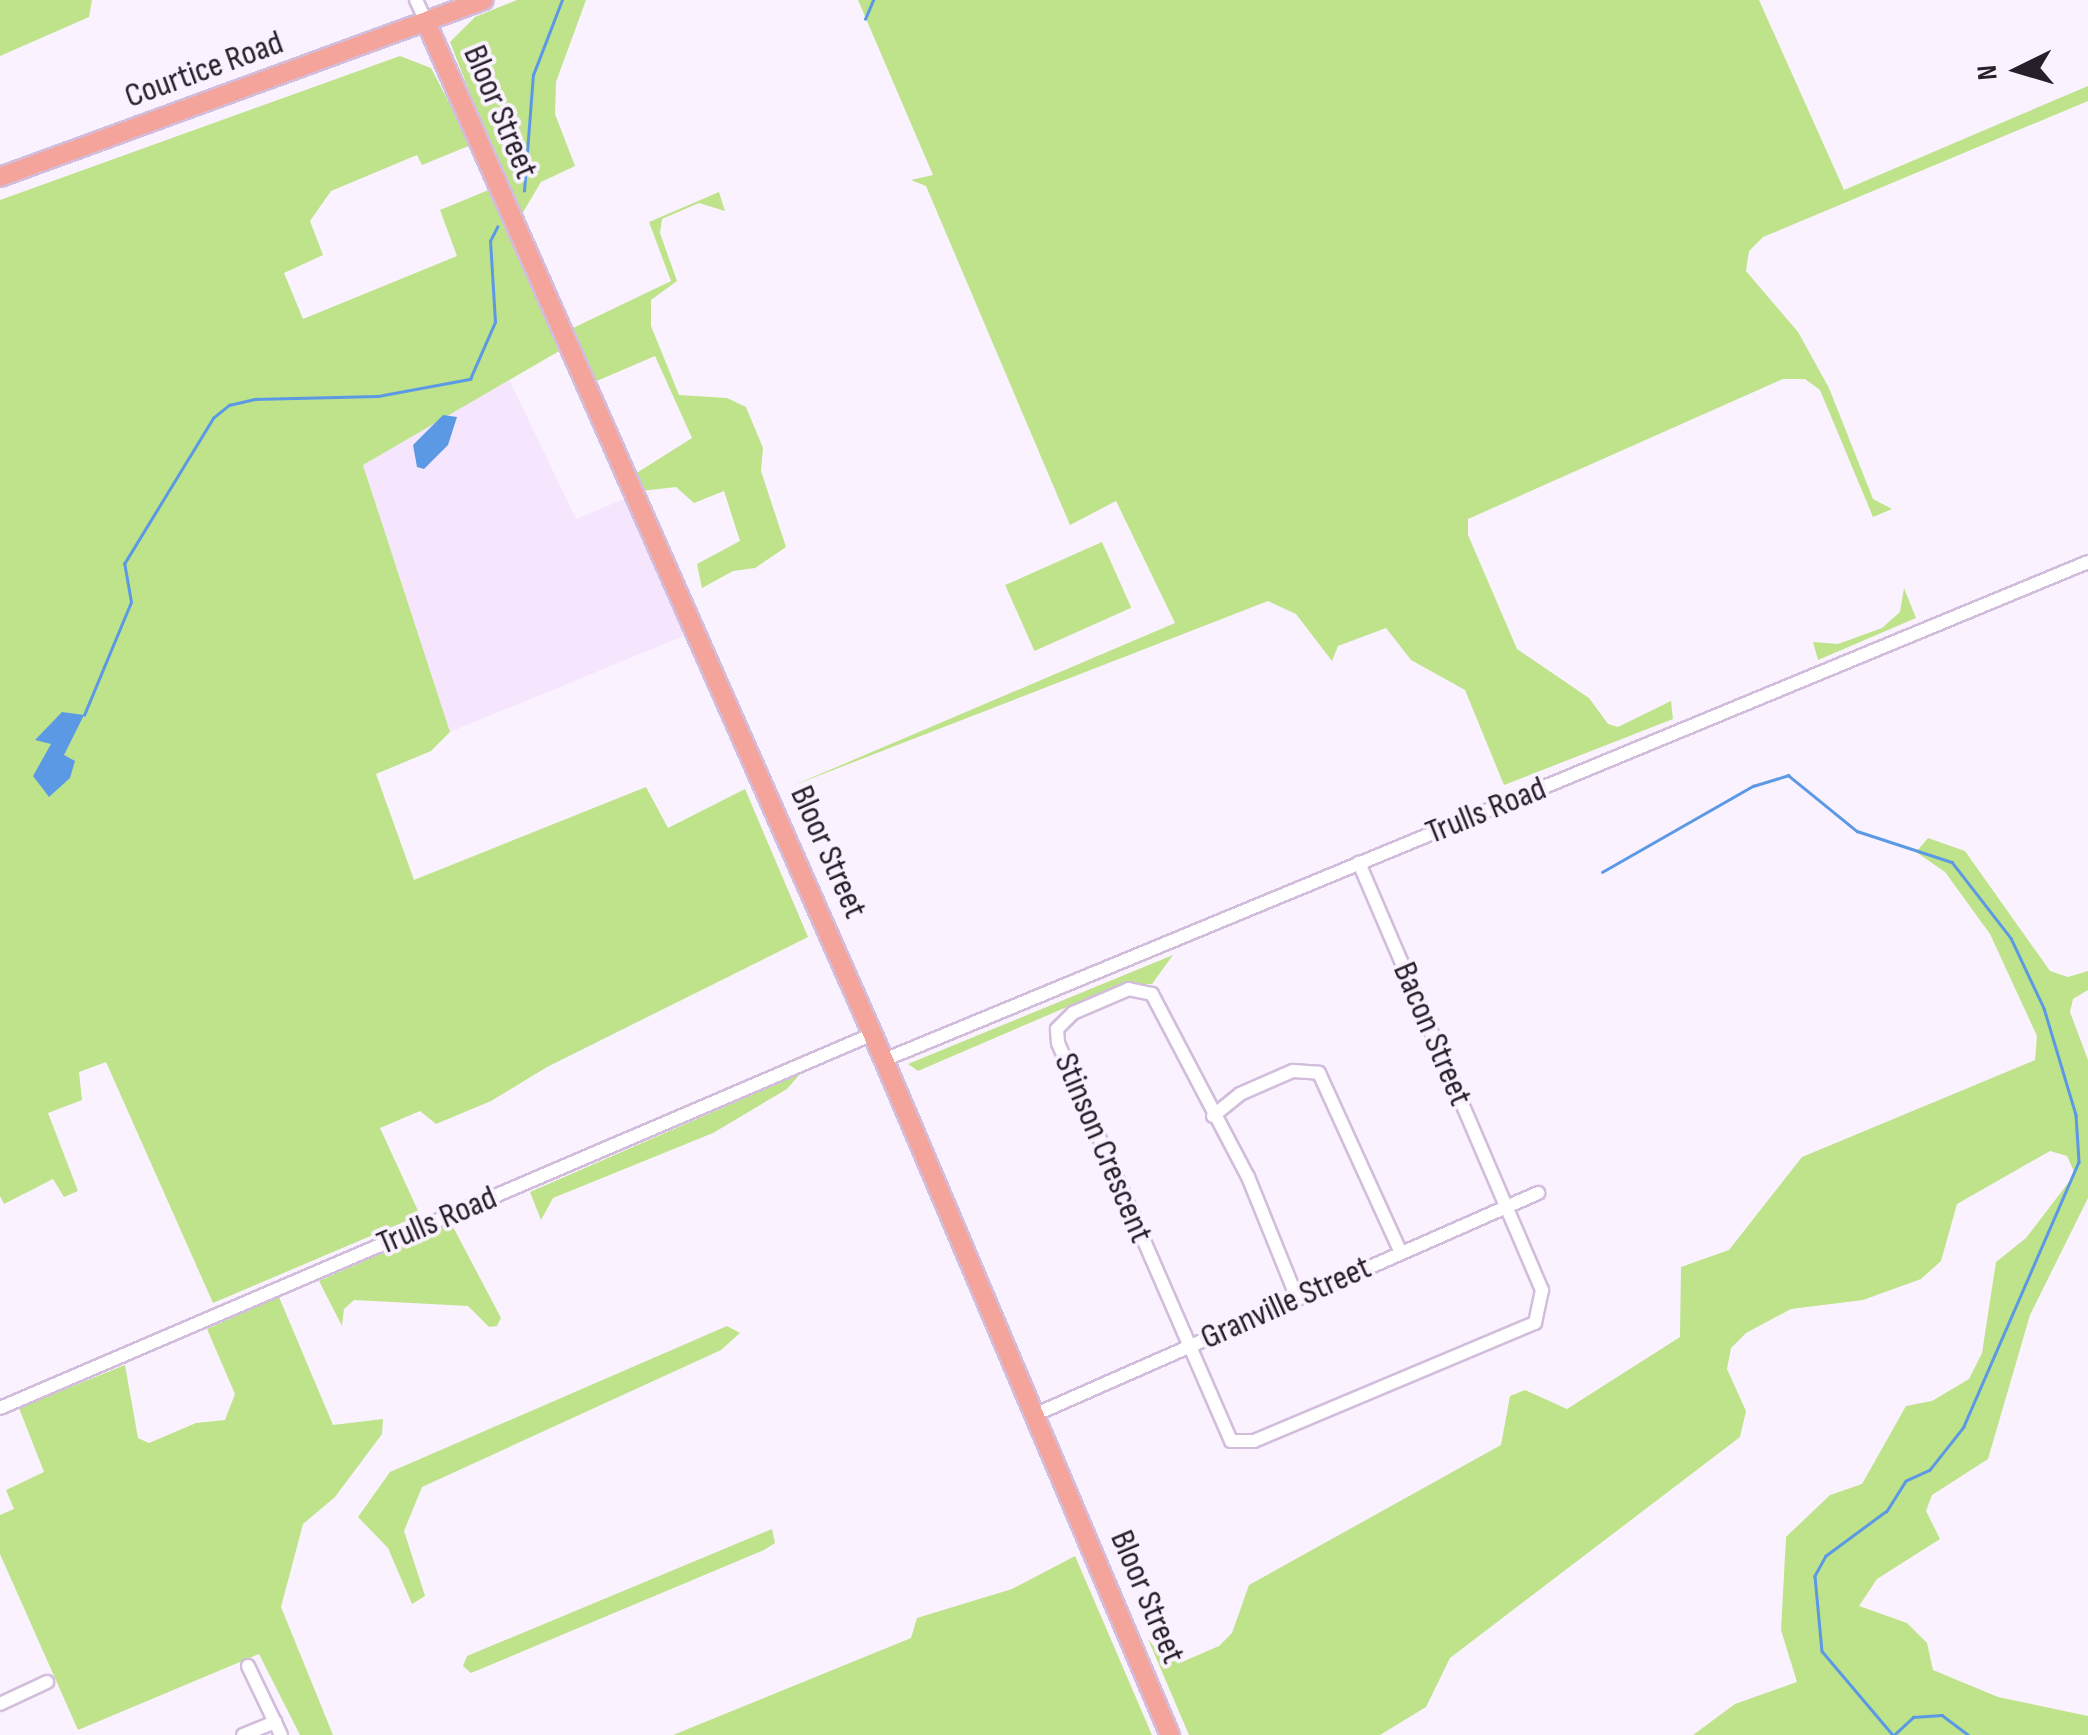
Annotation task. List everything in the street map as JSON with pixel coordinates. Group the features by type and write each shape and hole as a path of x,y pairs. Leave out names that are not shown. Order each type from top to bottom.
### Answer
{"main road":[{"name":"Courtice Road","path":"0,177 484,0"},
{"name":"Bloor Street","path":"427,24 884,1060 1170,1735"}],"street":[{"name":"Bloor Street","path":"416,0 427,24"},
{"name":"Trulls Road","path":"884,1060 2088,562"},
{"name":"Bacon Street","path":"1186,1346 1223,1432 1242,1444 1518,1331 1535,1323 1544,1302 1359,863"},
{"name":"Stinson Crescent","path":"1186,1346 1058,1043 1062,1019 1129,989 1152,994 1248,1177 1297,1298"},
{"name":"Trulls Road","path":"0,1408 872,1034"},
{"path":"1213,1116 1240,1094 1294,1071 1319,1073 1401,1253"},
{"name":"Granville Street","path":"1034,1415 1538,1192"},
{"path":"243,1735 278,1728 248,1666"},
{"path":"0,1704 47,1682"}],"shaded area":[{"path":"509,379 576,519 626,498 686,635 450,732 363,464"}],"green space":[{"path":"0,0 92,0 89,17 0,56"},
{"path":"517,0 586,0 556,82 555,114 575,166 541,182 519,219 450,42 475,17"},
{"path":"858,0 1759,0 1844,190 2088,86 2088,101 1763,237 1749,251 1746,271 1798,332 1829,388 1873,499 1892,509 1873,517 1820,390 1805,379 1783,379 1468,519 1468,535 1517,649 1589,698 1608,724 1618,727 1671,701 1673,719 1504,785 1465,690 1411,660 1386,628 1338,646 1332,661 1296,614 1268,601 792,786 1175,623 1116,501 1070,525 926,186 911,180 933,175"},
{"path":"400,56 431,68 471,145 422,165 417,155 331,191 310,221 323,255 284,273 303,319 457,256 440,210 491,189 561,350 363,465 450,732 431,751 376,774 414,880 646,787 668,828 745,789 808,937 547,1067 491,1101 436,1124 420,1111 380,1128 420,1215 213,1303 106,1062 79,1072 82,1100 48,1113 78,1191 64,1197 53,1179 4,1204 0,1196 0,200"},
{"path":"719,192 725,211 699,203 662,219 660,233 677,281 651,300 651,326 679,395 727,398 746,407 763,448 761,471 786,547 755,568 733,571 702,588 697,564 740,541 724,491 694,503 676,487 641,491 635,474 692,438 655,356 592,383 569,330 671,281 649,222"},
{"path":"1102,542 1131,608 1034,651 1005,585"},
{"path":"1904,588 1916,618 1818,660 1813,642 1838,644 1882,628 1900,612"},
{"path":"1928,838 1965,851 2050,971 2068,977 2088,971 2088,990 2073,999 2070,1012 2088,1060 2088,1198 2030,1315 1988,1459 1932,1495 1926,1511 1940,1539 1877,1579 1859,1606 1907,1623 1927,1643 1933,1670 1998,1697 2088,1716 2088,1735 1693,1735 1735,1704 1797,1682 1781,1630 1786,1537 1830,1495 1862,1484 1906,1406 1932,1401 1969,1379 1982,1353 1996,1262 2026,1238 2075,1174 2067,1156 2050,1151 1957,1204 1941,1261 1921,1279 1863,1300 1791,1309 1746,1333 1731,1348 1727,1369 1746,1411 1740,1437 1450,1658 1426,1707 1380,1735 1189,1735 1148,1639 1164,1659 1182,1662 1219,1646 1232,1633 1249,1585 1501,1445 1510,1396 1525,1390 1567,1409 1680,1337 1681,1267 1729,1250 1802,1157 2035,1060 2037,1036 1990,934 1945,872 1916,852"},
{"path":"1173,955 1152,984 1118,985 918,1071 908,1064"},
{"path":"800,1074 787,1089 713,1133 553,1198 541,1220 530,1192"},
{"path":"451,1223 501,1318 497,1326 489,1327 468,1306 354,1300 344,1309 342,1326 319,1281"},
{"path":"279,1297 333,1425 383,1419 382,1434 335,1497 303,1524 281,1607 333,1735 300,1735 259,1654 78,1730 0,1554 0,1515 14,1509 6,1490 44,1472 19,1408 125,1365 138,1438 149,1443 196,1423 225,1420 235,1394 207,1329"},
{"path":"727,1326 740,1333 721,1350 422,1487 404,1531 425,1596 412,1604 388,1548 358,1517 390,1472"},
{"path":"772,1529 775,1543 764,1550 471,1673 463,1666 467,1656"},
{"path":"1075,1556 1152,1735 673,1735 911,1638 917,1618 1012,1589"}],"water":[{"path":"443,415 457,417 448,445 424,469 417,467 413,445"},
{"path":"62,712 84,715 64,755 75,761 70,778 49,797 33,776 51,744 35,740"}],"waterway":[{"path":"524,191 533,75 562,0"},
{"path":"865,19 873,0"},
{"path":"84,715 131,602 124,564 213,418 229,405 254,399 378,396 470,379 495,322 490,241 497,227"},
{"path":"1602,872 1753,786 1788,775 1857,831 1952,862 2011,938 2044,1008 2076,1115 2079,1162 1964,1427 1930,1470 1906,1481 1887,1511 1826,1556 1815,1576 1822,1651 1893,1735"},
{"path":"1895,1734 1913,1717 1942,1715 1969,1735"}]}
